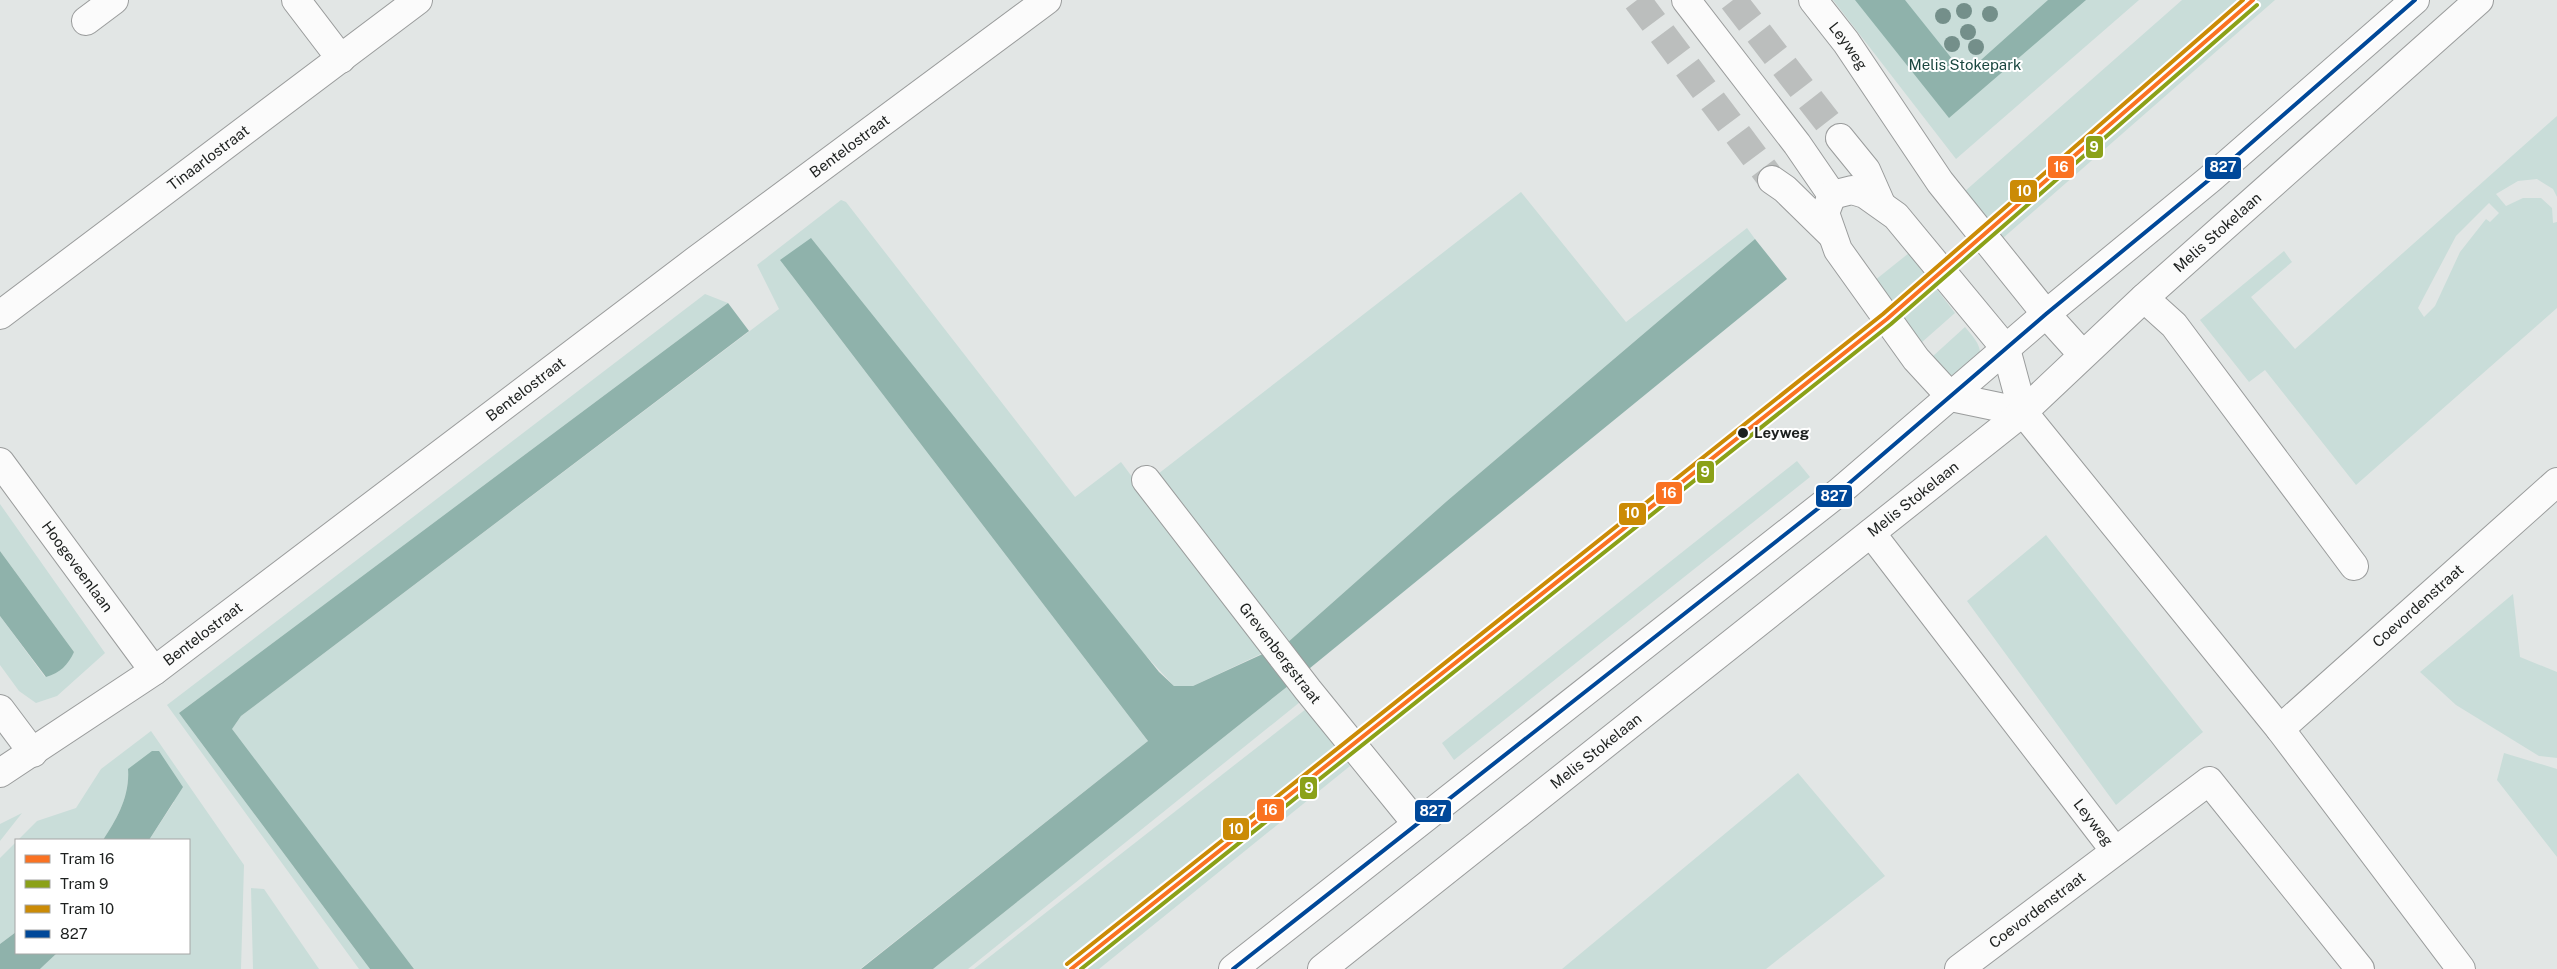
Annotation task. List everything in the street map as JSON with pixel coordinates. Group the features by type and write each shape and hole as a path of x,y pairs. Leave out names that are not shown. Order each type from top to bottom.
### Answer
{"street":[{"path":"86,21 114,0"},
{"path":"296,0 341,59"},
{"name":"Tinaarlostraat","path":"0,315 418,0"},
{"name":"Bentelostraat","path":"0,773 33,753 154,671 687,267 1047,0"},
{"path":"1686,0 1797,144 1832,195"},
{"name":"Leyweg","path":"1813,0 1846,42 1940,182 2046,314 2082,354"},
{"path":"1233,969 1416,823 1839,492 2046,314 2180,204 2415,0"},
{"name":"Melis Stokelaan","path":"1322,969 2023,412 2082,354 2479,0"},
{"path":"1840,138 1866,170 1881,204"},
{"path":"1772,180 1785,189 1832,235"},
{"path":"1832,195 1852,190 1865,194 1896,216 2006,349 2023,412 2280,729 2461,969"},
{"path":"1832,195 1825,213 1838,250 1916,359 1951,397 2023,412"},
{"path":"2144,298 2174,325 2354,566"},
{"name":"Hoogeveenlaan","path":"0,462 154,671"},
{"name":"Grevenbergstraat","path":"1146,480 1308,690 1416,823"},
{"name":"Coevordenstraat","path":"2280,729 2557,482"},
{"name":"Leyweg","path":"1871,533 2115,852 2209,781 2360,969"},
{"path":"0,709 33,753"},
{"name":"Coevordenstraat","path":"1959,969 2115,852"}],"green space":[{"name":"Melis Stokepark","path":"1833,0 2139,0 1956,159"},
{"path":"2182,0 2275,0 2003,238 1964,192"},
{"path":"2557,116 2557,197 2553,189 2537,179 2518,181 2496,194 2506,206 2523,198 2541,198 2552,208 2553,223 2557,222 2557,308 2356,485 2265,370 2249,382 2200,320 2284,251 2292,262 2251,297 2295,349","holes":["2489,203 2499,213 2490,222 2486,219 2460,252 2435,306 2424,317 2418,308 2456,236"]},
{"path":"1521,192 1626,322 1747,228 1755,239 1447,501 1287,643 1158,474"},
{"path":"841,200 846,202 1075,497 1121,462 1263,653 1193,686 1174,686 780,260 1148,741 860,969 414,969 231,730 241,716 779,309 757,265"},
{"path":"1909,253 1955,313 1921,343 1874,281"},
{"path":"705,294 728,303 179,713 370,969 359,969 167,705"},
{"path":"1965,327 1980,349 1980,358 1957,376 1949,375 1932,357"},
{"path":"1797,461 1810,477 1454,760 1442,743"},
{"path":"0,504 105,653 57,696 36,703 19,691 0,665 0,616 45,677 74,652 0,551"},
{"path":"2046,535 2203,732 2116,805 1967,601"},
{"path":"2513,594 2520,657 2557,672 2557,758 2539,756 2456,705 2420,672"},
{"path":"1288,686 1300,702 968,969 933,969"},
{"path":"1306,709 1350,766 1099,969 974,969"},
{"path":"151,731 244,865 241,969 40,969 56,954 190,954 190,839 150,839 174,802 128,769 125,798 118,815 104,839 19,839 37,821 76,808 101,769"},
{"path":"2504,753 2557,769 2557,857 2497,780"},
{"path":"1798,773 1885,876 1766,969 1562,969"},
{"path":"22,813 0,841 0,824"},
{"path":"15,843 15,933 0,944 0,858"},
{"path":"251,888 264,889 319,969 253,969"}],"shaded area":[{"path":"1855,0 1905,0 1953,60 1972,68 2048,0 2086,0 1949,118"},
{"path":"811,238 1159,672 1174,686 1193,686 1287,643 1447,501 1755,239 1787,279 1288,686 933,969 861,969 1148,741 780,260"},
{"path":"728,303 749,331 241,716 232,729 414,969 370,969 179,713"},
{"path":"0,551 74,652 63,668 46,677 0,616"},
{"path":"152,751 159,751 183,787 150,839 104,839 118,815 125,798 128,769"},
{"path":"15,933 15,954 56,954 40,969 0,969 0,944"}],"tunnel":[{"path":"1637,0 1772,180"},
{"path":"1733,0 1840,138"}],"tram line":[{"name":"10","path":"1067,964 1883,314 2243,0"},
{"name":"16","path":"1071,969 1887,319 2253,0"},
{"name":"9","path":"1081,969 1891,324 2257,5"}],"transit line":[{"name":"827","path":"1233,969 1839,492 2046,314 2210,179 2415,0"}],"place":[{"name":"Leyweg","path":"1743,433"}]}
